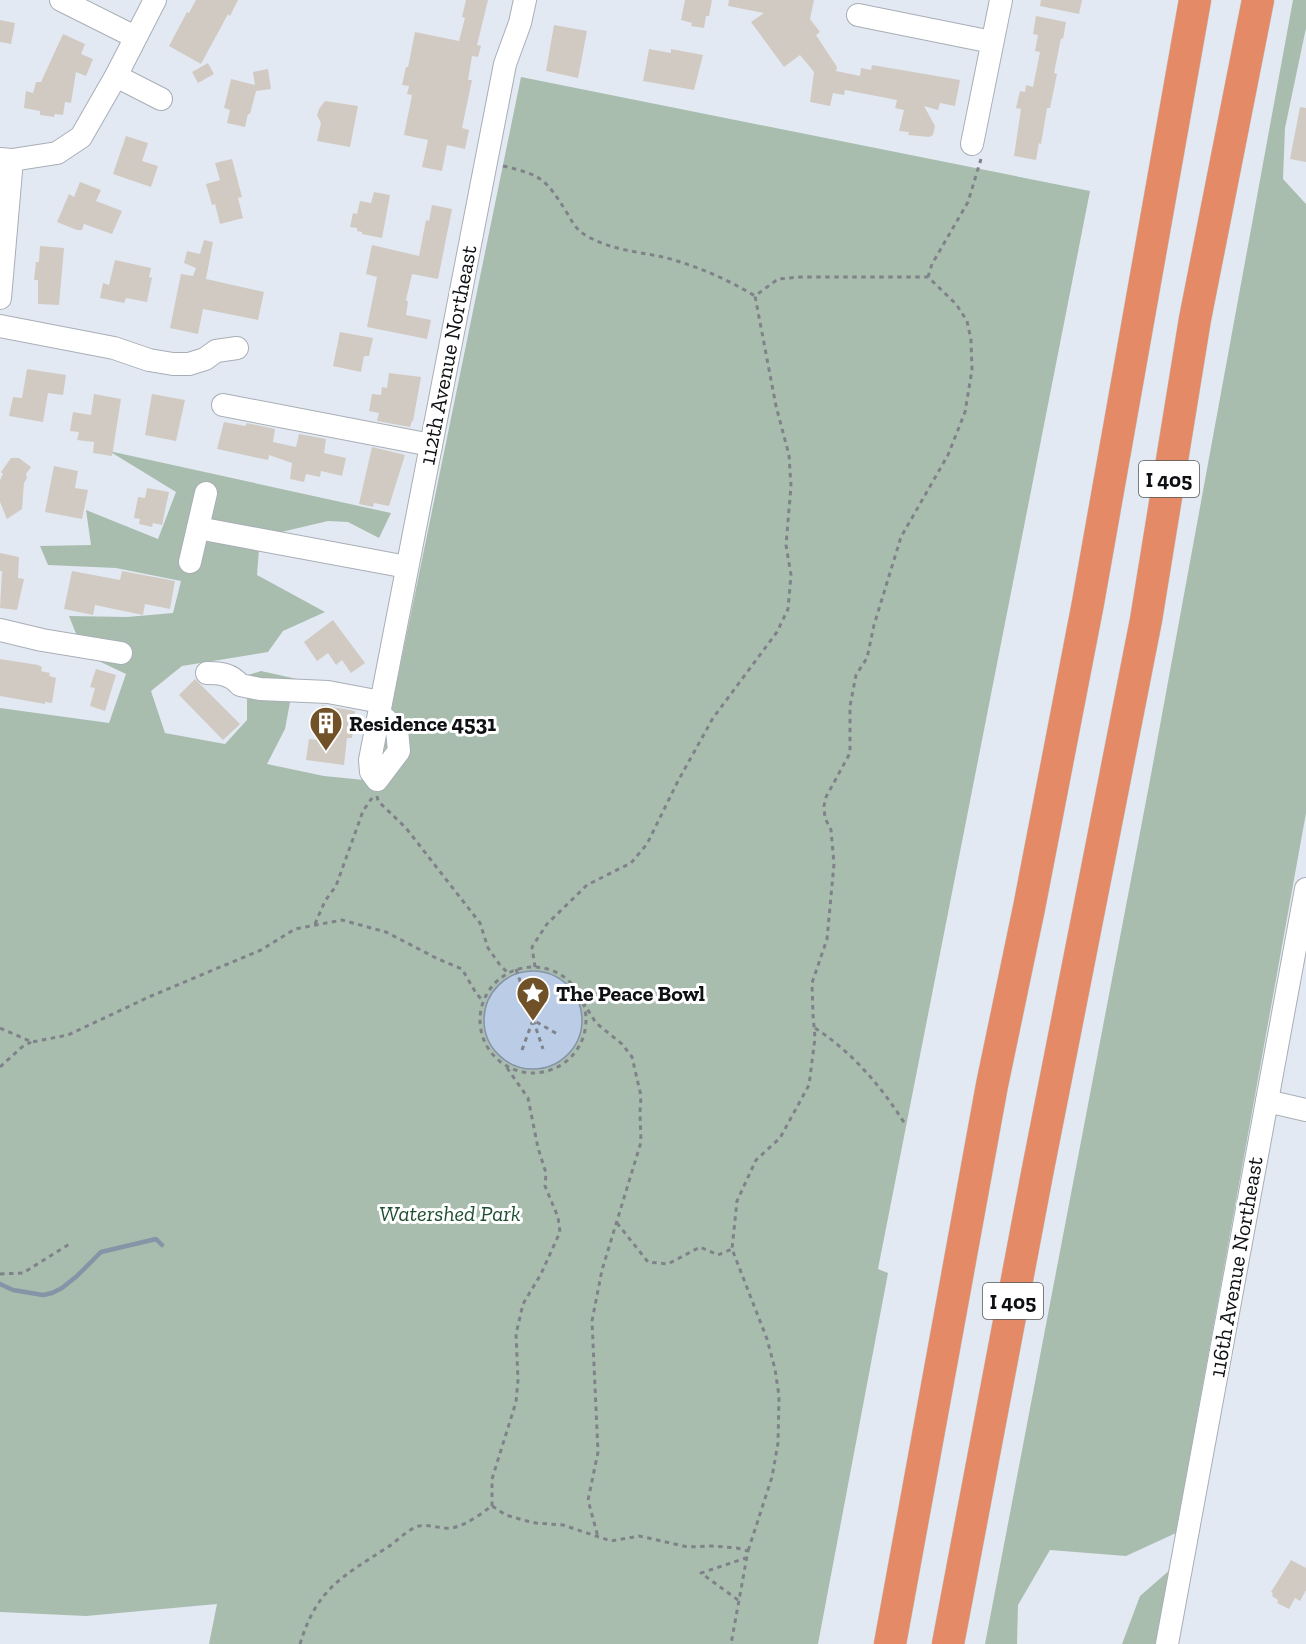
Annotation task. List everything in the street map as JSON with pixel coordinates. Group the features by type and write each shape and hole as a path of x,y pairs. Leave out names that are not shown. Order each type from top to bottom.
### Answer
{"highway":[{"name":"I 405","path":"890,1644 992,1085 1088,603 1195,0"},
{"name":"I 405","path":"948,1644 1037,1174 1146,620 1195,319 1258,0"}],"street":[{"path":"61,0 135,37"},
{"path":"0,298 6,160 57,153 81,137 116,76 155,0"},
{"name":"112th Avenue Northeast","path":"207,673 228,675 235,678 240,685 328,692 380,707 505,64 520,23 525,0"},
{"path":"972,144 1000,0"},
{"path":"858,15 992,42"},
{"path":"116,76 161,99"},
{"path":"0,327 114,348 149,360 189,364 206,359 216,351 237,348"},
{"path":"222,405 431,445"},
{"path":"190,562 206,492"},
{"path":"198,528 407,567"},
{"path":"0,630 42,640 121,653"},
{"name":"116th Avenue Northeast","path":"1167,1644 1306,889"},
{"path":"1267,1101 1306,1110"}],"path":[{"path":"928,277 932,264 968,202 984,150 972,144"},
{"path":"501,165 530,172 542,178 578,231 599,243 708,270 755,296"},
{"path":"731,1644 746,1558 772,1477 778,1443 779,1396 776,1369 767,1340 732,1249 737,1201 756,1160 780,1138 809,1084 815,1038 812,982 827,939 834,864 831,830 825,818 826,797 850,753 850,706 856,675 867,658 874,625 901,537 916,508 932,486 957,437 965,412 972,370 968,321 956,304 928,277 778,279 755,296"},
{"path":"535,967 532,947 547,924 587,885 631,863 647,844 713,718 777,632 788,609 791,575 786,545 791,486 789,455 776,406 755,296"},
{"path":"315,924 325,901 336,886 363,811 375,793 378,801 406,828 480,924 488,948 508,973"},
{"path":"0,1067 22,1047 32,1042 69,1035 151,996 261,951 295,929 342,920 386,932 462,969 483,1001"},
{"path":"583,1002 586,1017 585,1031 580,1045 572,1056 560,1065 547,1071 533,1073 518,1071 505,1065 494,1056 485,1044 480,1016 483,1001 493,985 516,969 535,967 550,970 565,977 576,989 596,1023 622,1044 632,1057 641,1096 641,1142 602,1270 592,1321 598,1452 588,1500 598,1537"},
{"path":"516,969 543,1049"},
{"path":"533,1020 559,1035"},
{"path":"522,1050 533,1020"},
{"path":"0,1028 32,1042"},
{"path":"815,1028 850,1055 867,1072 905,1124"},
{"path":"492,1506 492,1479 516,1402 518,1380 516,1335 523,1304 541,1274 560,1232 558,1216 545,1186 546,1173 538,1148 528,1098 505,1065"},
{"path":"617,1223 648,1262 668,1264 700,1247 718,1256 732,1249"},
{"path":"0,1274 23,1273 71,1243"},
{"path":"492,1506 506,1515 536,1523 563,1525 611,1541 639,1536 688,1547 712,1546 748,1551"},
{"path":"300,1644 312,1612 324,1594 355,1567 418,1526 451,1528 462,1525 492,1506"},
{"path":"738,1600 701,1573 746,1558"}],"green space":[{"path":"1293,0 1306,0 1306,28 1285,128 1283,179 1306,204 1306,813 1176,1533 1126,1556 1050,1550 1018,1605 1017,1644 985,1644 1150,780"},
{"name":"Watershed Park","path":"521,77 1090,191 878,1269 888,1273 818,1644 209,1644 217,1604 86,1616 0,1612 0,708 109,723 126,674 84,654 69,616 127,617 173,613 181,581 116,568 48,565 40,546 91,545 86,510 158,539 176,492 109,451 391,513 379,538 348,522 328,521 260,537 257,575 325,612 283,631 268,652 182,666 151,691 165,733 225,744 247,720 247,696 230,681 261,671 315,683 291,697 285,729 267,764 324,776 374,781 379,778"},
{"path":"1171,1569 1156,1644 1122,1644 1140,1596"}],"water":[{"name":"The Peace Bowl","path":"533,971 552,974 568,985 579,1001 582,1020 579,1039 568,1055 552,1066 533,1069 514,1066 498,1055 487,1039 484,1020 487,1001 498,985 514,974"}],"building":[{"path":"196,0 238,0 201,64 169,46"},
{"path":"466,0 488,0 477,45 481,46 478,57 472,56 468,80 472,80 462,128 469,130 465,149 447,145 442,171 422,167 428,140 404,135 412,95 407,94 409,86 402,85 415,32 459,41 465,18 462,17"},
{"path":"685,0 712,0 704,28 691,26 692,23 681,20"},
{"path":"729,0 814,0 810,19 820,32 816,35 837,67 836,71 860,76 861,68 871,70 872,65 960,80 955,106 940,103 938,110 924,106 935,126 933,135 929,137 908,135 909,132 899,131 904,110 895,108 897,100 845,90 844,95 833,93 830,106 810,102 814,72 800,55 784,67 751,22 764,13 728,6"},
{"path":"1041,0 1082,0 1079,14 1040,6"},
{"path":"1036,16 1066,22 1054,73 1057,74 1050,108 1047,108 1036,160 1014,156 1021,109 1016,108 1020,91 1025,92 1026,85 1033,87 1040,52 1035,51 1038,35 1033,34"},
{"path":"0,20 15,23 11,44 0,42"},
{"path":"554,25 587,31 578,78 546,71"},
{"path":"63,34 85,44 81,54 93,59 86,76 76,72 71,103 65,102 63,115 55,114 54,117 40,115 40,111 24,108 26,91 33,93 36,82 41,82"},
{"path":"649,49 671,53 671,49 703,55 694,90 643,81"},
{"path":"208,63 214,74 198,83 192,72"},
{"path":"268,69 271,89 256,91 245,127 227,123 230,110 224,108 231,79 255,85 253,72"},
{"path":"325,101 358,106 350,147 317,141 321,123 317,115"},
{"path":"1300,107 1306,108 1306,162 1290,159"},
{"path":"126,136 148,143 142,161 158,166 151,187 113,174"},
{"path":"232,159 242,197 238,198 243,218 220,224 215,204 212,205 206,184 220,180 215,163"},
{"path":"80,182 101,190 96,201 122,211 112,234 84,224 82,230 77,230 57,222 69,194 74,197"},
{"path":"374,192 390,195 382,238 362,234 357,231 357,228 350,227 353,213 357,214 360,201 371,203"},
{"path":"432,205 452,209 438,279 412,274 406,300 408,302 406,315 431,320 427,339 367,327 377,277 366,274 372,245 419,256 426,220 429,221"},
{"path":"204,240 213,242 206,279 264,292 258,320 203,309 198,334 170,328 181,274 193,276 196,268 184,263 187,251 200,254"},
{"path":"40,246 64,248 59,305 38,304 38,280 34,280"},
{"path":"115,260 151,268 149,277 152,278 147,302 126,298 124,303 100,298 103,283 109,285"},
{"path":"340,332 373,338 369,356 364,356 361,372 333,366"},
{"path":"27,369 66,375 63,395 48,393 43,422 9,416 13,397 22,398"},
{"path":"389,373 421,377 410,427 377,421 379,413 369,411 372,394 381,395 382,387 387,388"},
{"path":"94,394 121,399 112,456 93,453 94,442 77,440 79,432 70,431 73,412 91,415"},
{"path":"152,394 185,400 176,441 145,435"},
{"path":"224,422 245,426 247,423 275,429 273,442 296,447 299,434 326,439 324,453 346,458 342,476 321,471 320,477 306,474 304,482 290,479 292,463 269,455 268,460 217,449"},
{"path":"372,447 405,455 389,506 374,503 373,507 359,504"},
{"path":"11,458 19,458 31,467 24,483 22,509 7,519 0,502 0,480 3,474 1,472"},
{"path":"54,466 78,471 75,488 88,490 82,519 45,512"},
{"path":"147,488 169,492 162,525 153,523 152,527 139,524 140,519 134,518 138,497 145,498"},
{"path":"0,553 19,557 18,578 24,579 17,610 0,608 2,571 0,571"},
{"path":"72,571 120,580 122,571 175,581 170,609 145,604 143,615 95,605 93,615 64,609"},
{"path":"333,620 365,663 351,673 342,660 336,665 328,653 317,661 304,642"},
{"path":"0,659 38,665 42,667 41,671 50,673 49,676 56,678 52,703 45,702 45,704 0,696"},
{"path":"96,669 116,675 105,711 90,706 95,688 90,687"},
{"path":"195,679 240,724 223,740 179,695"},
{"path":"322,705 355,711 352,738 347,738 344,765 306,760 309,739 318,740"},
{"path":"1291,1560 1306,1568 1306,1590 1300,1601 1295,1598 1289,1609 1277,1603 1278,1600 1272,1596 1271,1592"}],"waterway":[{"path":"0,1284 13,1290 43,1295 52,1293 77,1276 101,1252 156,1239 162,1245"}],"place":[{"name":"Residence 4531","path":"326,752"},
{"name":"The Peace Bowl","path":"533,1022"}]}
